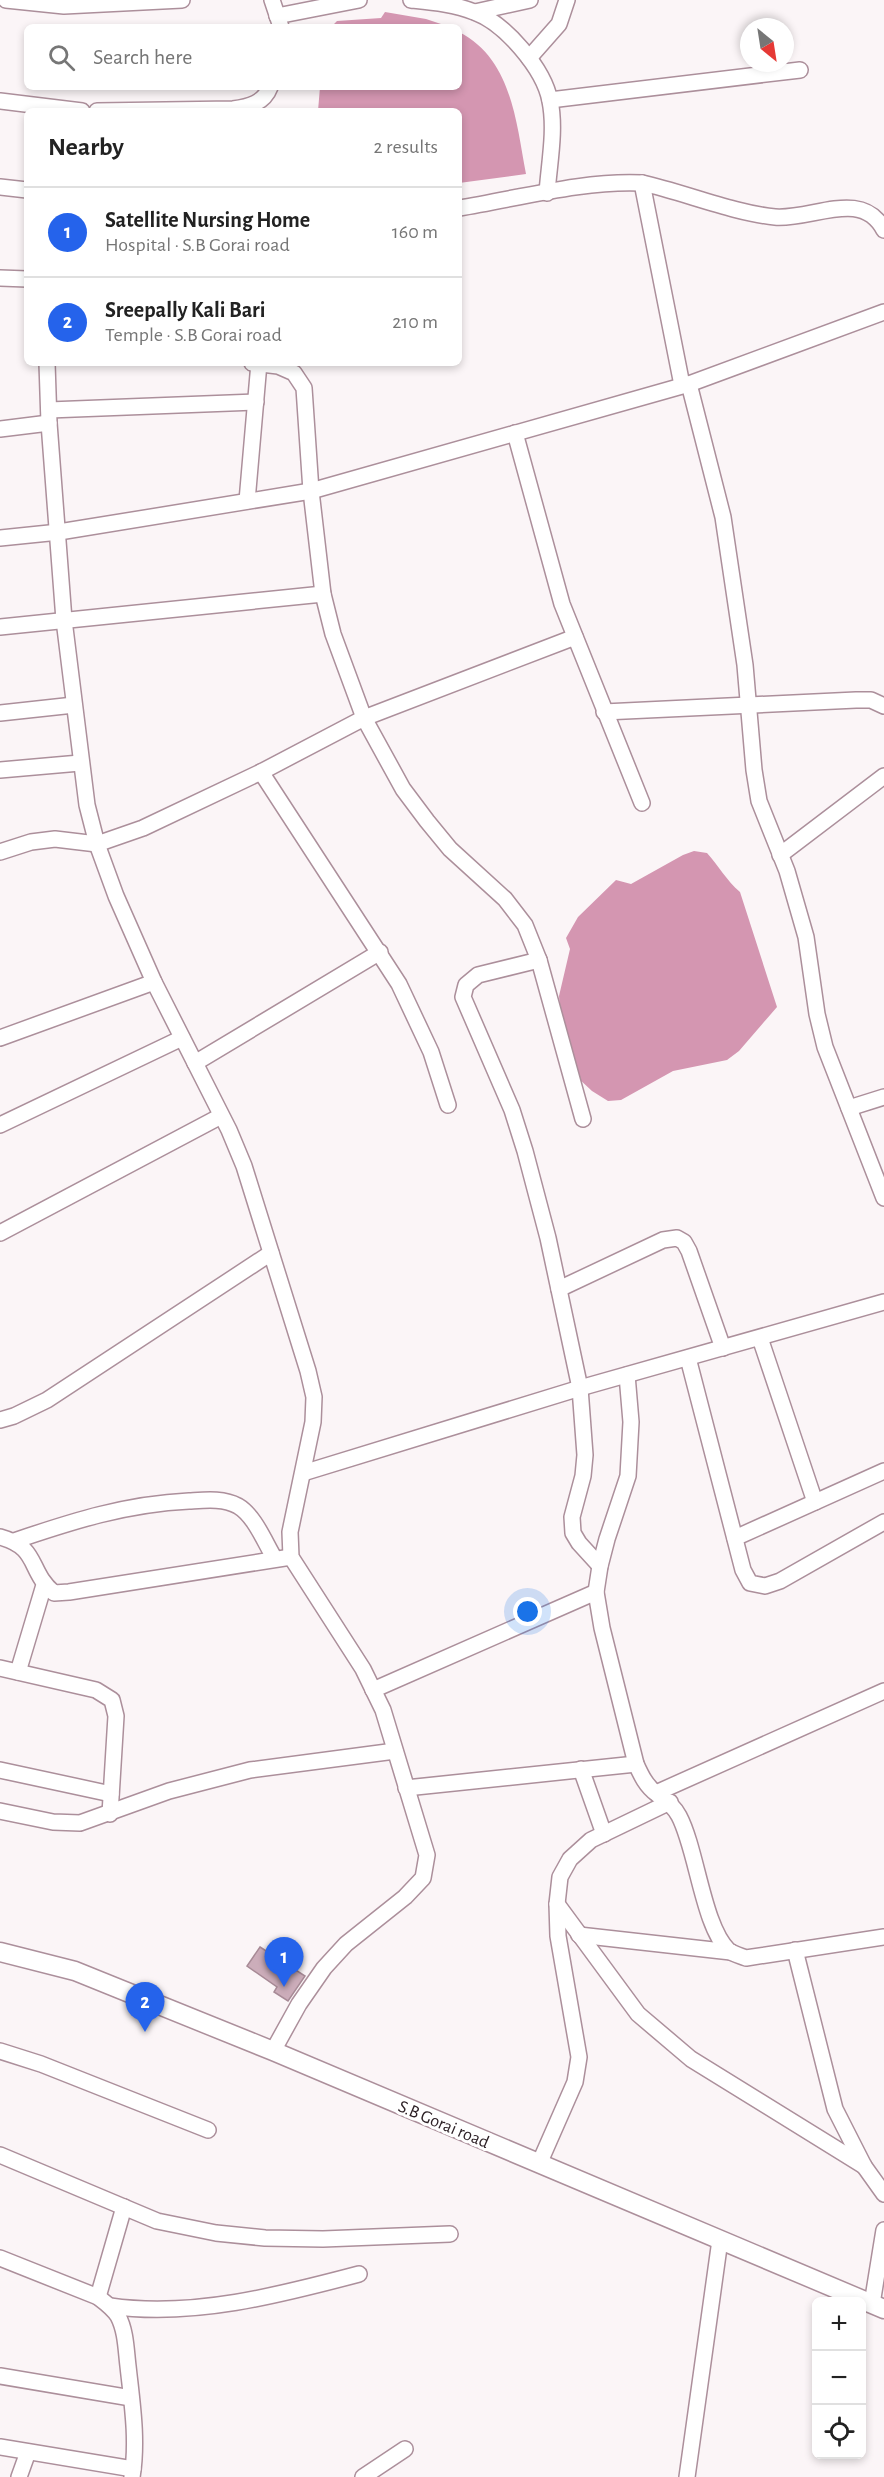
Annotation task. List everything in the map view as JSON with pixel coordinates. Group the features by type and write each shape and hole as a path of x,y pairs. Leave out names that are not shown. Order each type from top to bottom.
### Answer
{"street":[{"path":"6,0 64,6 182,0"},
{"path":"272,0 279,22 350,1"},
{"path":"411,0 475,12 504,29 529,58 550,100 551,131 547,193"},
{"path":"475,12 530,0"},
{"path":"529,58 560,24 567,0"},
{"path":"550,100 800,70"},
{"path":"252,108 269,90"},
{"path":"0,101 57,108"},
{"path":"462,207 620,182 642,183 775,217 803,216 851,207 868,211 884,230"},
{"path":"642,183 686,384 723,517 759,801 780,855 806,937 817,1014 825,1047 884,1198"},
{"path":"0,187 24,190"},
{"path":"0,278 24,279"},
{"path":"0,538 58,532 311,491 686,384 884,312"},
{"path":"47,366 64,620 80,763 97,844 116,896 154,982 244,1166 308,1371 314,1398 313,1422 283,1558"},
{"path":"247,501 257,366"},
{"path":"278,366 294,373 304,388 311,491 323,594 333,634 364,718 403,789 450,849 505,899 525,926 539,960 584,1119"},
{"path":"0,429 49,417 256,402"},
{"path":"515,433 553,573 604,712 642,803"},
{"path":"0,627 323,594"},
{"path":"0,852 31,842 55,839 97,844 143,828 261,772 364,718 575,637"},
{"path":"604,712 871,700 884,706"},
{"path":"0,713 74,705"},
{"path":"0,770 80,763"},
{"path":"261,772 380,952 416,1016 448,1105"},
{"path":"780,855 884,776"},
{"path":"195,1063 380,952"},
{"path":"539,960 478,975 466,985 462,997 512,1110 537,1197 580,1388 585,1455 583,1476 572,1517 573,1533 600,1566"},
{"path":"0,1038 154,982"},
{"path":"0,1125 182,1038"},
{"path":"849,1108 884,1097"},
{"path":"0,1233 221,1116"},
{"path":"559,1289 663,1240 677,1238 684,1242 690,1251 723,1348"},
{"path":"0,1420 14,1416 47,1400 271,1253"},
{"path":"303,1473 580,1388 884,1302"},
{"path":"760,1338 815,1502"},
{"path":"688,1358 743,1570 750,1582 765,1586 780,1581 884,1522"},
{"path":"627,1375 631,1422 628,1476 600,1566 596,1592 602,1628 636,1764 643,1780 656,1793 670,1802 680,1818 716,1930 731,1952"},
{"path":"735,1538 884,1471"},
{"path":"7,1539 120,1509 183,1502 225,1501 241,1508 283,1558 363,1669 383,1710 427,1855 423,1878 405,1897 346,1944 324,1968 299,2004 273,2050"},
{"path":"7,1539 27,1550 44,1585 54,1593 283,1558"},
{"path":"18,1672 44,1585"},
{"path":"373,1690 596,1592"},
{"path":"0,1668 96,1690 112,1700 116,1716 110,1814"},
{"path":"656,1793 884,1690"},
{"path":"0,1811 62,1822 80,1822 110,1814 169,1791 250,1770 395,1751"},
{"path":"406,1788 636,1764"},
{"path":"581,1769 604,1834"},
{"path":"0,1770 111,1794"},
{"path":"539,2164 575,2082 579,2057 560,1946 557,1904 560,1877 570,1859 591,1840 670,1802"},
{"path":"557,1904 638,2014 665,2039 691,2058 864,2166"},
{"path":"579,1935 731,1952 746,1958 884,1937"},
{"path":"795,1950 835,2109 864,2166 884,2194"},
{"name":"S.B Gorai road","path":"0,1952 75,1971 273,2050 878,2307"},
{"path":"0,2051 41,2064 208,2130"},
{"path":"0,2156 157,2221 216,2233 265,2238 323,2239 450,2234"},
{"path":"104,2301 124,2207"},
{"path":"878,2307 884,2230"},
{"path":"687,2477 720,2240"},
{"path":"0,2258 104,2301 144,2311 230,2302 290,2291 359,2274"},
{"path":"0,2447 132,2473 135,2437 124,2336 119,2317 104,2301"},
{"path":"0,2376 131,2398"},
{"path":"363,2477 405,2449"},
{"path":"19,2477 28,2452"}],"shaded area":[{"path":"385,12 441,24 334,24 337,21 381,18"},
{"path":"462,34 477,44 501,75 514,113 526,174 462,183 462,108 318,108 320,90 462,90"},
{"path":"694,851 707,853 740,892 777,1007 739,1051 727,1060 673,1071 621,1100 608,1101 592,1091 577,1077 561,1022 559,996 570,949 566,938 578,917 616,880 631,884"}],"building":[{"path":"260,1947 305,1976 288,2001 274,1992 277,1987 247,1966"}],"place":[{"name":"Satellite Nursing Home","path":"284,1987"},
{"name":"Sreepally Kali Bari","path":"145,2032"}]}
